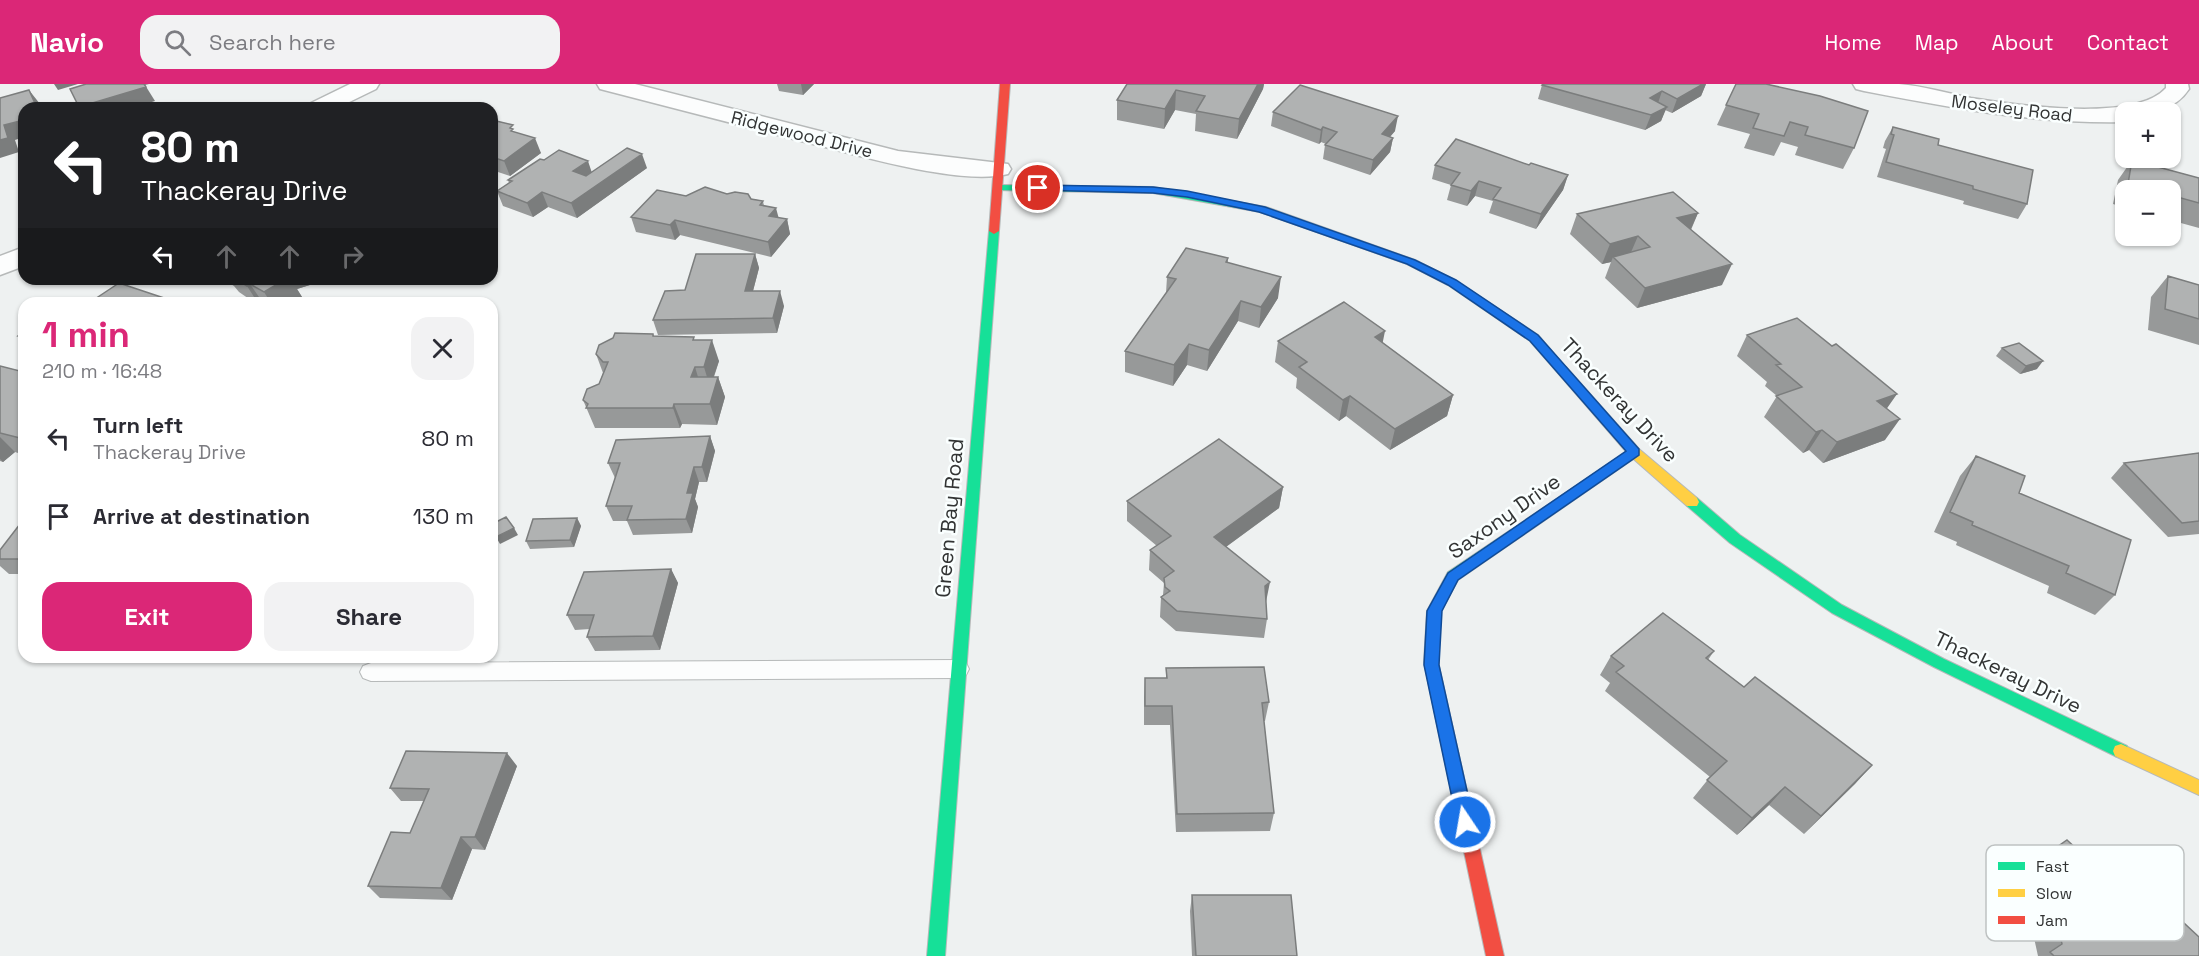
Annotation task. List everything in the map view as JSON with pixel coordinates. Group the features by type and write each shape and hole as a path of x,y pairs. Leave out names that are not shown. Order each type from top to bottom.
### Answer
{"street":[{"path":"331,102 368,84"},
{"name":"Ridgewood Drive","path":"608,84 661,90 898,158 961,167 999,178"},
{"name":"Green Bay Road","path":"936,956 964,567 983,388 1005,84"},
{"name":"Moseley Road","path":"1864,84 1973,105 2069,116 2115,115"},
{"path":"2160,102 2170,98 2178,90 2177,84"},
{"name":"Thackeray Drive","path":"999,178 1187,194 1262,209 1411,262 1452,282 1534,338 1634,452 1735,539 1837,609 1939,663 2199,788"},
{"path":"0,267 18,258"},
{"name":"Saxony Drive","path":"1495,956 1431,665 1434,611 1453,576 1634,452"}],"lane":[{"path":"371,672 958,669"}],"building":[{"path":"86,84 144,84 146,87 96,102 76,102 70,89"},
{"path":"1127,84 1258,84 1239,119 1196,111 1205,96 1176,90 1165,109 1117,100"},
{"path":"1543,84 1703,84 1677,99 1662,91 1650,98 1667,107 1651,115"},
{"path":"1736,84 1766,84 1820,96 1868,111 1854,148 1805,135 1808,127 1790,122 1784,136 1753,128 1759,114 1726,105"},
{"path":"1300,85 1398,116 1382,134 1393,138 1373,160 1325,145 1337,132 1323,127 1321,130 1273,112"},
{"path":"29,90 34,102 18,102 18,122 4,125 8,138 0,140 0,98"},
{"path":"498,121 513,125 510,128 513,129 511,131 535,138 504,161 498,159"},
{"path":"1893,127 1939,139 1938,145 2033,170 2027,204 1973,189 1973,186 1886,162 1894,135 1891,134"},
{"path":"1456,139 1529,165 1531,163 1568,175 1541,214 1493,199 1501,188 1479,181 1471,191 1451,185 1460,173 1435,165"},
{"path":"627,148 642,154 571,203 542,192 527,203 498,191 512,181 508,180 540,159 544,160 559,150 588,161 573,171 586,176"},
{"path":"2131,168 2162,168 2199,178 2199,203 2181,198 2181,180 2129,180"},
{"path":"705,187 727,194 735,192 748,194 751,199 763,201 760,205 776,208 769,216 787,219 768,242 675,220 670,225 631,217 657,190 686,196"},
{"path":"1673,192 1698,213 1677,218 1732,264 1645,288 1613,257 1650,247 1638,236 1610,244 1577,214"},
{"path":"1186,248 1228,258 1226,262 1281,277 1261,307 1241,301 1209,350 1189,344 1174,365 1125,351 1176,279 1167,277"},
{"path":"696,254 755,254 745,291 780,291 773,318 653,320 665,291 685,290"},
{"path":"2168,276 2199,285 2199,319 2165,309"},
{"path":"116,285 125,285 161,297 98,297"},
{"path":"252,285 276,285 264,292"},
{"path":"1344,302 1385,331 1375,337 1453,395 1395,429 1350,396 1343,400 1299,367 1307,362 1278,341"},
{"path":"1797,318 1832,346 1836,344 1897,394 1877,401 1900,419 1837,442 1822,430 1816,432 1776,396 1802,387 1776,365 1781,364 1747,335"},
{"path":"615,333 712,340 704,367 695,367 691,377 718,377 710,404 674,404 673,408 586,408 588,404 583,400 587,389 599,384 608,362 603,362 596,354 599,345 613,338"},
{"path":"2019,343 2043,361 2026,366 2002,348"},
{"path":"0,366 18,370 18,438 0,433"},
{"path":"710,436 702,467 694,467 687,493 693,493 686,519 627,520 632,506 606,506 620,463 608,463 616,440"},
{"path":"1219,439 1283,487 1214,537 1270,582 1265,586 1267,619 1177,611 1161,597 1170,591 1165,587 1164,578 1174,571 1150,550 1171,536 1127,501"},
{"path":"2199,453 2199,521 2182,523 2124,463"},
{"path":"1976,456 2025,476 2019,493 2131,540 2115,595 2066,573 2069,566 1972,525 1973,522 1950,512"},
{"path":"506,517 514,528 498,536 498,521"},
{"path":"577,518 570,540 526,541 533,519"},
{"path":"18,527 18,559 0,559 0,550"},
{"path":"671,569 653,636 587,637 594,615 567,615 584,572"},
{"path":"1663,613 1714,651 1706,658 1744,687 1755,677 1872,765 1821,816 1785,787 1752,818 1707,780 1727,761 1616,672 1624,666 1611,656"},
{"path":"1264,667 1269,702 1262,703 1274,813 1177,814 1172,706 1145,706 1145,678 1167,678 1166,668"},
{"path":"406,751 507,753 475,837 461,837 441,888 368,886 391,832 410,833 429,789 390,788"},
{"path":"2067,840 2072,845 2060,845"},
{"path":"1192,895 1291,895 1297,956 1196,956"},
{"path":"2184,923 2199,937 2199,956 2054,956 2050,952 2062,944 2061,941 2184,941"}],"traffic: fast":[{"path":"998,188 1153,190 1262,209 1411,262 1452,283 1534,338 1562,370"},
{"path":"936,956 994,231"},
{"path":"1431,662 1434,611 1453,576 1634,452"},
{"path":"1692,502 1735,539 1837,609 1939,663 2121,751"}],"traffic: slow":[{"path":"1562,370 1634,452 1692,502"},
{"path":"2121,751 2199,788"}],"traffic: jam":[{"path":"994,231 1005,84"},
{"path":"1431,662 1495,956"}],"route":[{"path":"1038,188 1153,190 1187,194 1262,209 1411,262 1452,282 1534,338 1634,452 1453,576 1434,611 1431,665 1465,822"}]}
